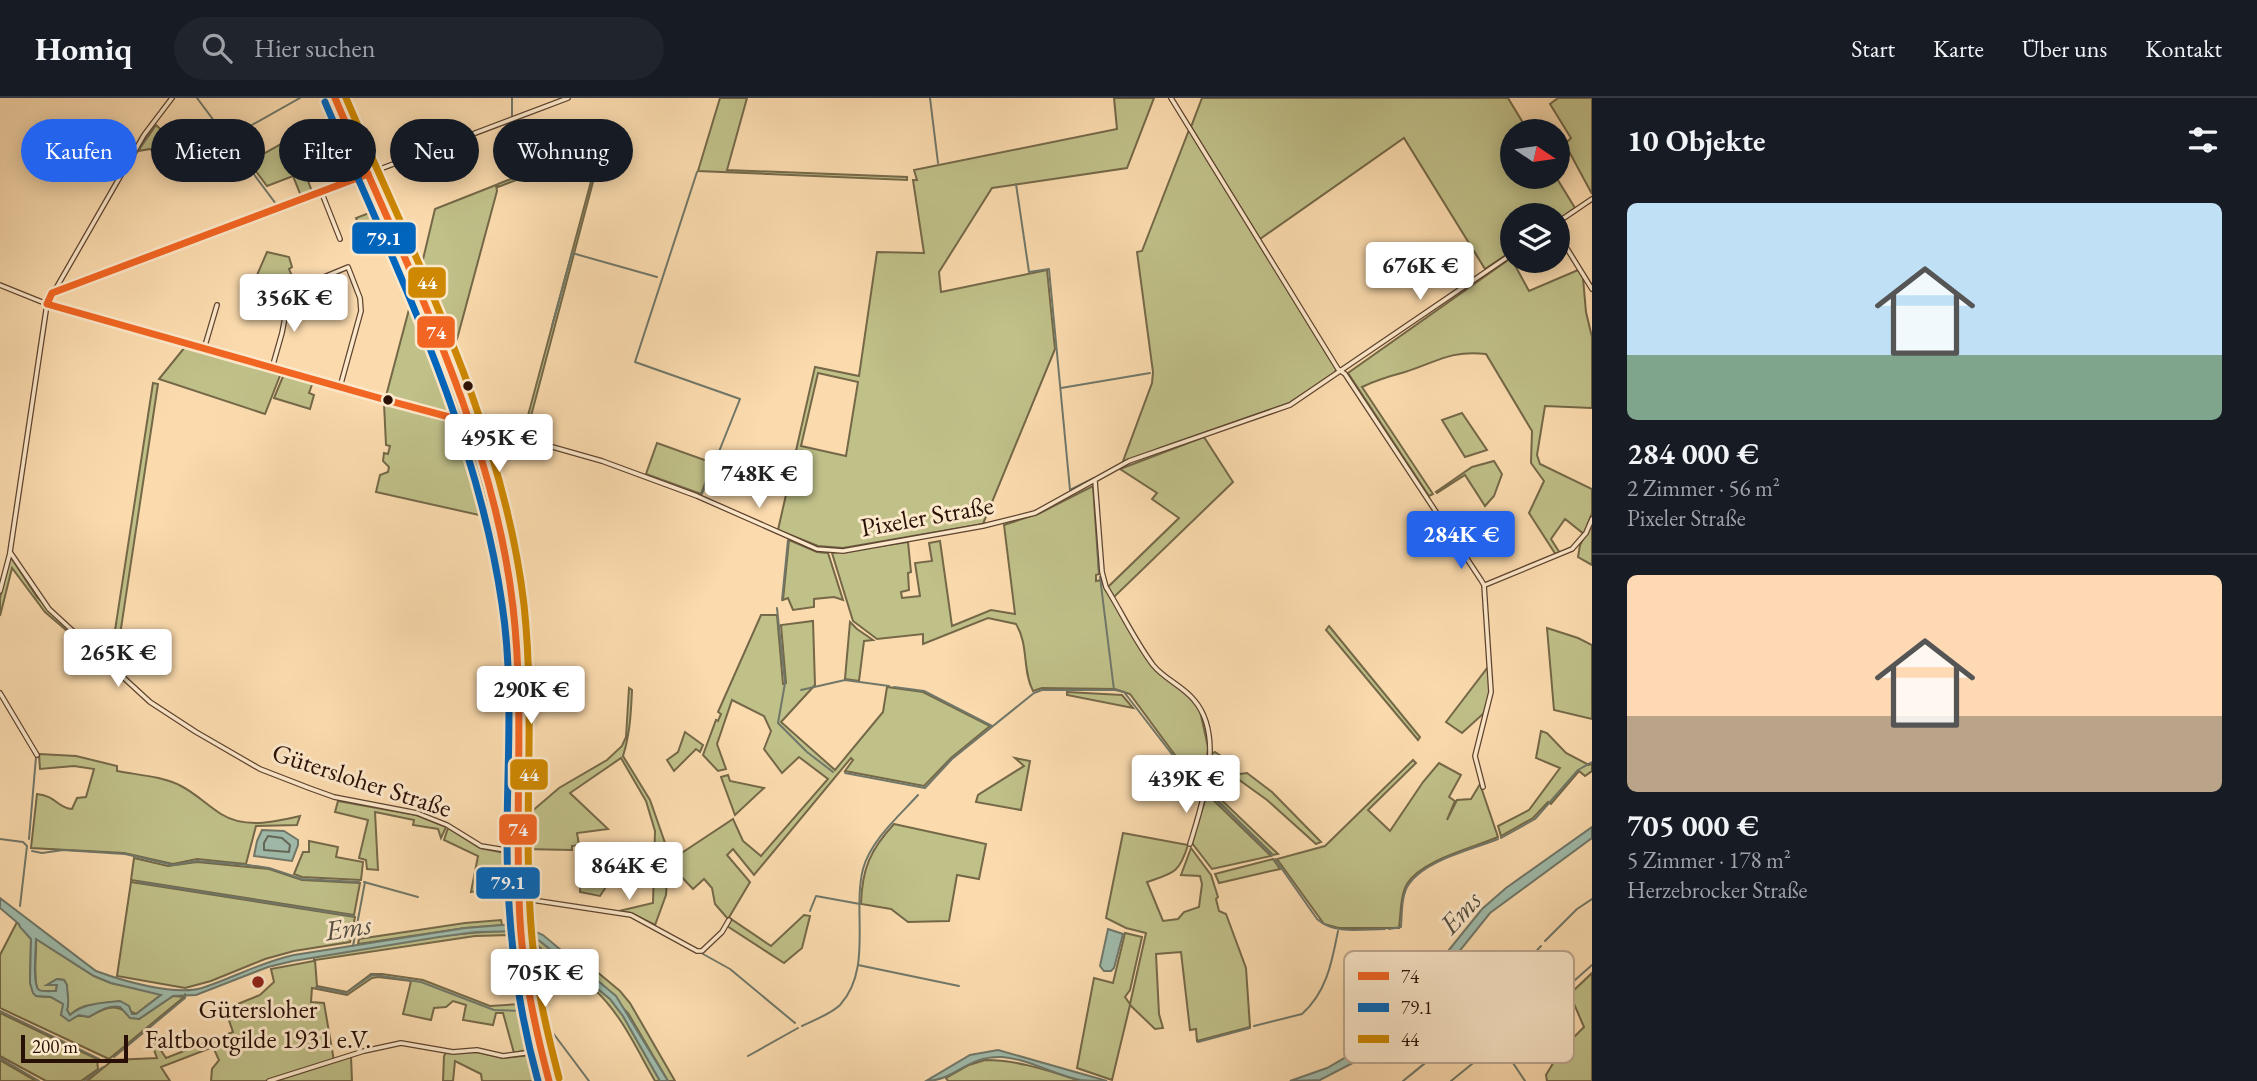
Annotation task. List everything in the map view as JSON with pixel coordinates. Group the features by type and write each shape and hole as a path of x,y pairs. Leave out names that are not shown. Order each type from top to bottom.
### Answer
{"main road":[{"path":"335,98 344,119"},
{"path":"371,182 433,326 470,422 496,512 513,606 517,659 517,852 522,949 541,1051 550,1081"}],"street":[{"path":"0,591 10,552 47,304 144,135 172,98"},
{"path":"376,171 568,98"},
{"path":"1171,98 1341,372 1353,386 1484,585 1491,692 1475,756 1483,787"},
{"path":"52,293 346,182"},
{"path":"321,191 340,239"},
{"path":"1570,214 1592,198"},
{"path":"1570,253 1592,289"},
{"name":"Pixeler Straße","path":"470,422 602,461 697,496 785,536 827,551 843,551 1005,522 1040,511 1129,461 1290,405 1500,262"},
{"path":"272,368 292,289 348,267 360,298 361,311 340,387"},
{"path":"0,285 47,304 470,422"},
{"path":"250,292 289,301"},
{"path":"204,349 217,305"},
{"path":"1095,481 1102,572 1106,587 1154,666 1189,695 1201,711 1209,747 1207,787 1190,844"},
{"path":"1484,585 1572,548 1586,533 1592,519"},
{"name":"Gütersloher Straße","path":"10,552 49,609 150,702 196,732 251,764 298,784 334,797 417,813 447,825 481,846 517,852"},
{"path":"0,693 37,755"},
{"path":"519,898 631,915 697,951 702,951 722,932 729,920"},
{"path":"269,1081 363,1051 401,1043 453,1052 477,1050 503,1056 541,1051"}],"green space":[{"path":"720,98 747,98 727,170 907,177 907,180 698,171"},
{"path":"1114,98 1154,98 1127,168 992,188 939,272 941,292 1047,270 1055,349 983,524 843,548 818,546 778,530 815,367 859,376 877,252 924,253 913,180 917,180 914,170 1117,129","holes":["818,373 858,382 846,456 801,446"]},
{"path":"1202,98 1508,98 1521,119 1500,119 1500,189 1563,189 1575,208 1570,212 1570,203 1500,203 1500,259 1485,269 1404,138 1260,239 1191,127"},
{"path":"1558,98 1592,98 1592,194 1570,153 1570,119 1559,119 1550,104"},
{"path":"1189,130 1336,369 1335,373 1289,403 1122,464 1152,383 1153,372 1137,252 1142,251"},
{"path":"151,132 151,149 138,151"},
{"path":"279,145 279,181 267,186 264,182 265,153"},
{"path":"295,182 308,182 312,192 301,196"},
{"path":"591,182 593,182 526,435 523,434"},
{"path":"496,185 497,191 453,354 419,276 435,209"},
{"path":"377,210 388,235 366,242 356,218"},
{"path":"267,252 289,257 292,267 289,269 296,286 288,290 254,282"},
{"path":"1500,266 1500,273 1519,273 1529,291 1578,270 1583,278 1586,312 1592,337 1592,408 1545,406 1537,455 1540,464 1592,489 1592,513 1584,534 1565,519 1551,539 1560,553 1556,555 1529,513 1544,481 1531,463 1532,431 1486,354 1453,355 1362,387 1433,494 1429,496 1348,373"},
{"path":"407,280 461,415 386,396 412,298 406,285"},
{"path":"185,347 281,373 265,414 159,379"},
{"path":"284,374 313,382 309,393 314,395 310,409 274,398"},
{"path":"153,383 158,384 115,668 110,663"},
{"path":"384,403 462,426 466,430 486,498 488,517 376,492 380,475 388,472 389,467 383,461 384,453 388,454 390,446 386,445"},
{"path":"1462,413 1487,450 1465,457 1442,420"},
{"path":"1204,437 1233,482 1114,597 1108,587 1179,518 1152,499 1157,493 1120,469"},
{"path":"657,443 713,463 701,494 646,474"},
{"path":"1494,461 1502,474 1494,496 1485,506 1465,475 1436,492 1472,467"},
{"path":"1093,486 1099,574 1096,575 1096,581 1102,580 1154,667 1189,695 1200,711 1208,747 1205,788 1186,770 1130,694 1115,689 1042,688 1033,691 1023,640 1016,624 988,618 923,644 923,634 877,639 853,621 832,553 908,542 911,572 908,573 909,590 901,592 902,598 920,596 915,563 932,561 929,543 940,541 952,626 991,610 1015,614 1004,525 1040,513"},
{"path":"1592,523 1592,565 1578,557 1580,545"},
{"path":"789,540 817,552 828,553 843,600 834,597 814,599 814,607 793,610 788,598 783,600"},
{"path":"12,559 37,597 75,635 45,612 12,568 0,616 0,598 9,560"},
{"path":"761,615 777,615 783,684 786,683 781,625 813,621 815,685 781,722 835,770 883,712 887,687 923,692 990,726 951,758 924,786 845,771 853,760 851,758 754,875 733,849 727,855 750,882 728,919 715,904 712,888 704,879 693,889 676,871 667,878 666,895 655,925 631,913 619,911 653,903 655,831 646,801 621,758 570,793 608,829 577,833 579,845 572,846 572,850 523,849 523,819 559,788 607,760 622,746 626,737 629,688 632,690 631,715 623,756 650,800 671,860 733,819 743,841 761,856 828,779 799,757 782,773 764,749 771,731 764,716 732,700 717,744 726,769 718,771 703,755 716,720 718,721 721,714 718,712"},
{"path":"850,622 873,640 864,641 859,681 845,679"},
{"path":"1329,626 1420,737 1418,740 1326,630"},
{"path":"1547,628 1592,645 1592,719 1554,710"},
{"path":"522,663 525,663 525,814 522,814"},
{"path":"1488,667 1490,692 1484,713 1462,733 1446,722"},
{"path":"1067,692 1122,695 1133,708 1067,695"},
{"path":"1541,731 1547,733 1566,753 1589,765 1592,763 1592,771 1585,776 1579,771 1551,804 1548,802 1533,818 1501,836 1498,826 1529,810 1560,768 1536,758"},
{"path":"685,732 703,745 700,752 696,749 674,771 667,760 678,752"},
{"path":"1215,752 1230,762 1231,768 1240,774 1247,773 1272,792 1321,842 1316,844 1267,800 1217,764 1210,789 1278,854 1273,855 1208,791 1211,754"},
{"path":"39,754 76,756 117,766 117,771 166,780 186,789 230,819 250,823 300,816 297,825 256,826 246,864 197,859 173,864 124,853 31,848 37,794 72,809 77,798 86,797 94,769 74,766 40,769"},
{"path":"1015,758 1030,761 1021,810 976,802 978,795 1024,766"},
{"path":"1413,760 1416,763 1368,810 1390,831 1439,763 1461,775 1449,797 1455,801 1447,820 1457,800 1471,799 1480,784 1498,837 1435,861 1414,876 1403,894 1399,928 1339,928 1324,924 1277,859 1325,846"},
{"path":"728,775 730,781 764,788 735,815 721,777"},
{"path":"1207,794 1271,856 1212,869 1192,843"},
{"path":"338,801 416,815 446,827 441,838 438,829 413,825 414,820 375,812 378,870 367,869 366,860 359,858 368,820 335,812"},
{"path":"894,824 986,844 979,879 957,875 949,921 908,922 891,909 861,904 863,880 869,861"},
{"path":"448,828 480,848 510,854 510,886 471,892 478,856 444,840"},
{"path":"1123,833 1188,845 1174,871 1147,882 1163,921 1178,919 1184,912 1199,907 1202,884 1200,876 1181,875 1191,848 1211,875 1219,911 1226,914 1246,968 1250,1027 1197,1041 1196,1029 1190,1030 1181,952 1156,954 1159,1014 1163,1028 1155,1029 1130,1005 1112,1080 1077,1068 1094,978 1113,983 1125,933 1142,937 1130,990 1125,997 1130,1004 1146,933 1126,928 1106,918"},
{"path":"309,841 338,847 336,857 363,862 361,880 302,877 294,874 303,852 309,852"},
{"path":"134,858 168,866 197,862 269,869 302,880 360,883 354,915 131,880"},
{"path":"1273,859 1280,869 1219,883 1215,874"},
{"path":"621,870 636,878 632,880 615,873 600,896 580,892 581,873"},
{"path":"131,882 355,917 350,942 294,951 265,959 211,981 185,988 117,976"},
{"path":"804,915 810,916 802,948 784,963 727,926 731,919 771,946"},
{"path":"501,920 502,925 358,944 359,939"},
{"path":"17,922 31,939 30,983 36,996 51,997 64,1004 61,1015 89,1017 103,1009 114,1008 139,1019 173,996 184,997 109,1059 0,1008 0,955"},
{"path":"516,931 514,969 510,935 475,936 315,960 317,986 347,992 371,974 382,974 423,980 490,1006 521,1004 531,1049 514,1053 503,1013 496,1013 493,1025 463,1020 466,1005 453,1001 446,1007 434,1008 431,1020 403,1014 411,981 378,977 372,978 347,995 312,988 311,1002 324,1003 334,1061 351,1056 352,1081 211,1081 212,1069 219,1060 213,1047 161,1067 170,1081 87,1081 113,1060 157,1058 150,1039 152,1037 166,1058 233,1032 225,1009 260,995 274,982 271,969 314,961 314,957 414,940"},
{"path":"526,934 540,941 610,999 623,1016 660,1081 655,1081 628,1033 605,1000 536,943 527,940"},
{"path":"36,939 94,976 111,983 162,994 136,1014 111,1002 85,1006 70,1015 67,1010 67,985 64,980 57,979 47,985 57,985 56,991 40,991 37,987"},
{"path":"584,961 620,991 630,1003 675,1081 668,1081 628,1013 581,966"},
{"path":"1592,973 1592,1081 1547,1081 1546,1075 1553,1063 1574,1063 1574,1037 1584,1027 1574,1004 1574,990"},
{"path":"0,1013 97,1059 98,1069 81,1081 46,1081 0,1056"},
{"path":"477,1052 503,1058 532,1055 542,1081 482,1081 481,1074 455,1061 453,1081 443,1081 446,1053"},
{"path":"0,1060 36,1081 0,1081"},
{"path":"985,1060 1022,1064 1081,1081 948,1081 946,1078 969,1065"}],"water":[{"path":"1592,827 1592,838 1490,913 1460,951 1448,951 1482,909 1506,888"},
{"path":"262,830 284,831 298,840 292,861 254,856"},
{"path":"0,898 96,971 134,983 177,990 202,988 294,955 465,928 515,924 543,935 616,996 668,1081 660,1081 623,1016 610,999 540,941 516,931 476,932 293,961 268,967 196,995 173,996 139,1019 130,1018 120,1007 111,1007 89,1017 79,1015 69,1021 61,1015 63,1004 51,997 36,996 33,993 30,983 31,939 19,924 0,908","holes":["36,939 94,976 111,983 161,995 136,1014 132,1014 129,1006 120,1001 87,1006 70,1015 67,1010 67,985 64,980 57,979 47,985 57,985 56,991 40,991 37,987"]},
{"path":"1108,929 1123,934 1114,968 1104,971 1100,966"},
{"path":"998,1050 1107,1081 1080,1080 1022,1061 990,1057 945,1077 926,1081 970,1055"},
{"path":"1344,1058 1344,1063 1353,1063 1320,1080 1290,1081 1327,1068"}],"waterway":[{"path":"197,98 276,204"},
{"path":"263,119 300,98"},
{"path":"512,98 512,116"},
{"path":"930,98 938,163"},
{"path":"137,152 151,129"},
{"path":"697,172 635,362 740,399 702,494"},
{"path":"376,182 394,223"},
{"path":"1016,184 1029,272 1049,269 1070,490 1094,478"},
{"path":"396,228 464,387 471,415 481,421"},
{"path":"552,326 572,253 657,277"},
{"path":"1061,388 1150,373"},
{"path":"478,432 495,489 511,561"},
{"path":"1096,515 1099,572"},
{"path":"493,521 501,562"},
{"path":"782,600 788,540"},
{"path":"502,567 512,668"},
{"path":"1100,577 1114,690"},
{"path":"777,608 785,683 778,723 807,752 833,772"},
{"path":"522,664 522,815"},
{"path":"801,690 845,680 889,686"},
{"path":"894,687 924,691 992,726"},
{"path":"845,773 925,788 952,759 1034,693 1042,690 1115,690 1124,692 1185,771 1204,789"},
{"path":"29,839 36,757"},
{"path":"1501,838 1535,819 1578,770 1592,762"},
{"path":"1208,792 1272,855"},
{"path":"802,1026 836,1008 850,991 859,957 859,903 863,869 879,838 918,795"},
{"path":"522,819 522,848"},
{"path":"0,839 23,842 27,846 20,906"},
{"path":"1389,929 1401,927 1405,894 1416,876 1437,862 1498,839"},
{"path":"32,851 125,854 173,865 197,861 248,865 269,868 302,879 359,882"},
{"path":"522,855 523,892 526,896"},
{"path":"1275,859 1317,919 1324,924 1349,930 1385,929"},
{"name":"Ems","path":"138,882 354,916"},
{"path":"364,882 418,897"},
{"name":"Ems","path":"353,946 365,882"},
{"path":"810,911 816,896 860,904"},
{"path":"1545,941 1577,909 1592,899"},
{"path":"1254,1026 1302,1014 1310,1005 1327,976 1338,931"},
{"path":"1536,951 1541,946"},
{"path":"703,954 730,969 795,1023"},
{"path":"858,965 959,986"},
{"path":"1574,981 1592,965"},
{"path":"316,987 346,993 372,975 381,976 421,982 494,1010 527,1011"},
{"path":"114,1057 185,998 185,994"},
{"path":"0,1011 99,1059"},
{"path":"539,1019 547,1025 589,1081"},
{"path":"748,1056 798,1028"},
{"path":"1198,1042 1250,1028"},
{"path":"0,1058 39,1081"},
{"path":"1403,1081 1425,1063"},
{"path":"1451,1081 1473,1063"},
{"path":"1513,1063 1525,1081"},
{"path":"84,1081 103,1067"}],"transit line":[{"name":"74","path":"335,98 442,347 466,411 502,541 513,607 518,685 518,881 522,940 530,1001 549,1081"},
{"name":"44","path":"346,98 453,346 497,474 513,539 524,605 529,688 528,855 532,938 542,1009 559,1078"},
{"name":"79.1","path":"325,102 430,347 473,473 490,538 502,604 508,663 507,841 511,932 524,1022 538,1081"},
{"name":"74","path":"347,182 52,293 47,304 386,400 469,420"}],"place":[{"name":"Gütersloher Faltbootgilde 1931 e.V.","path":"258,982"}]}
